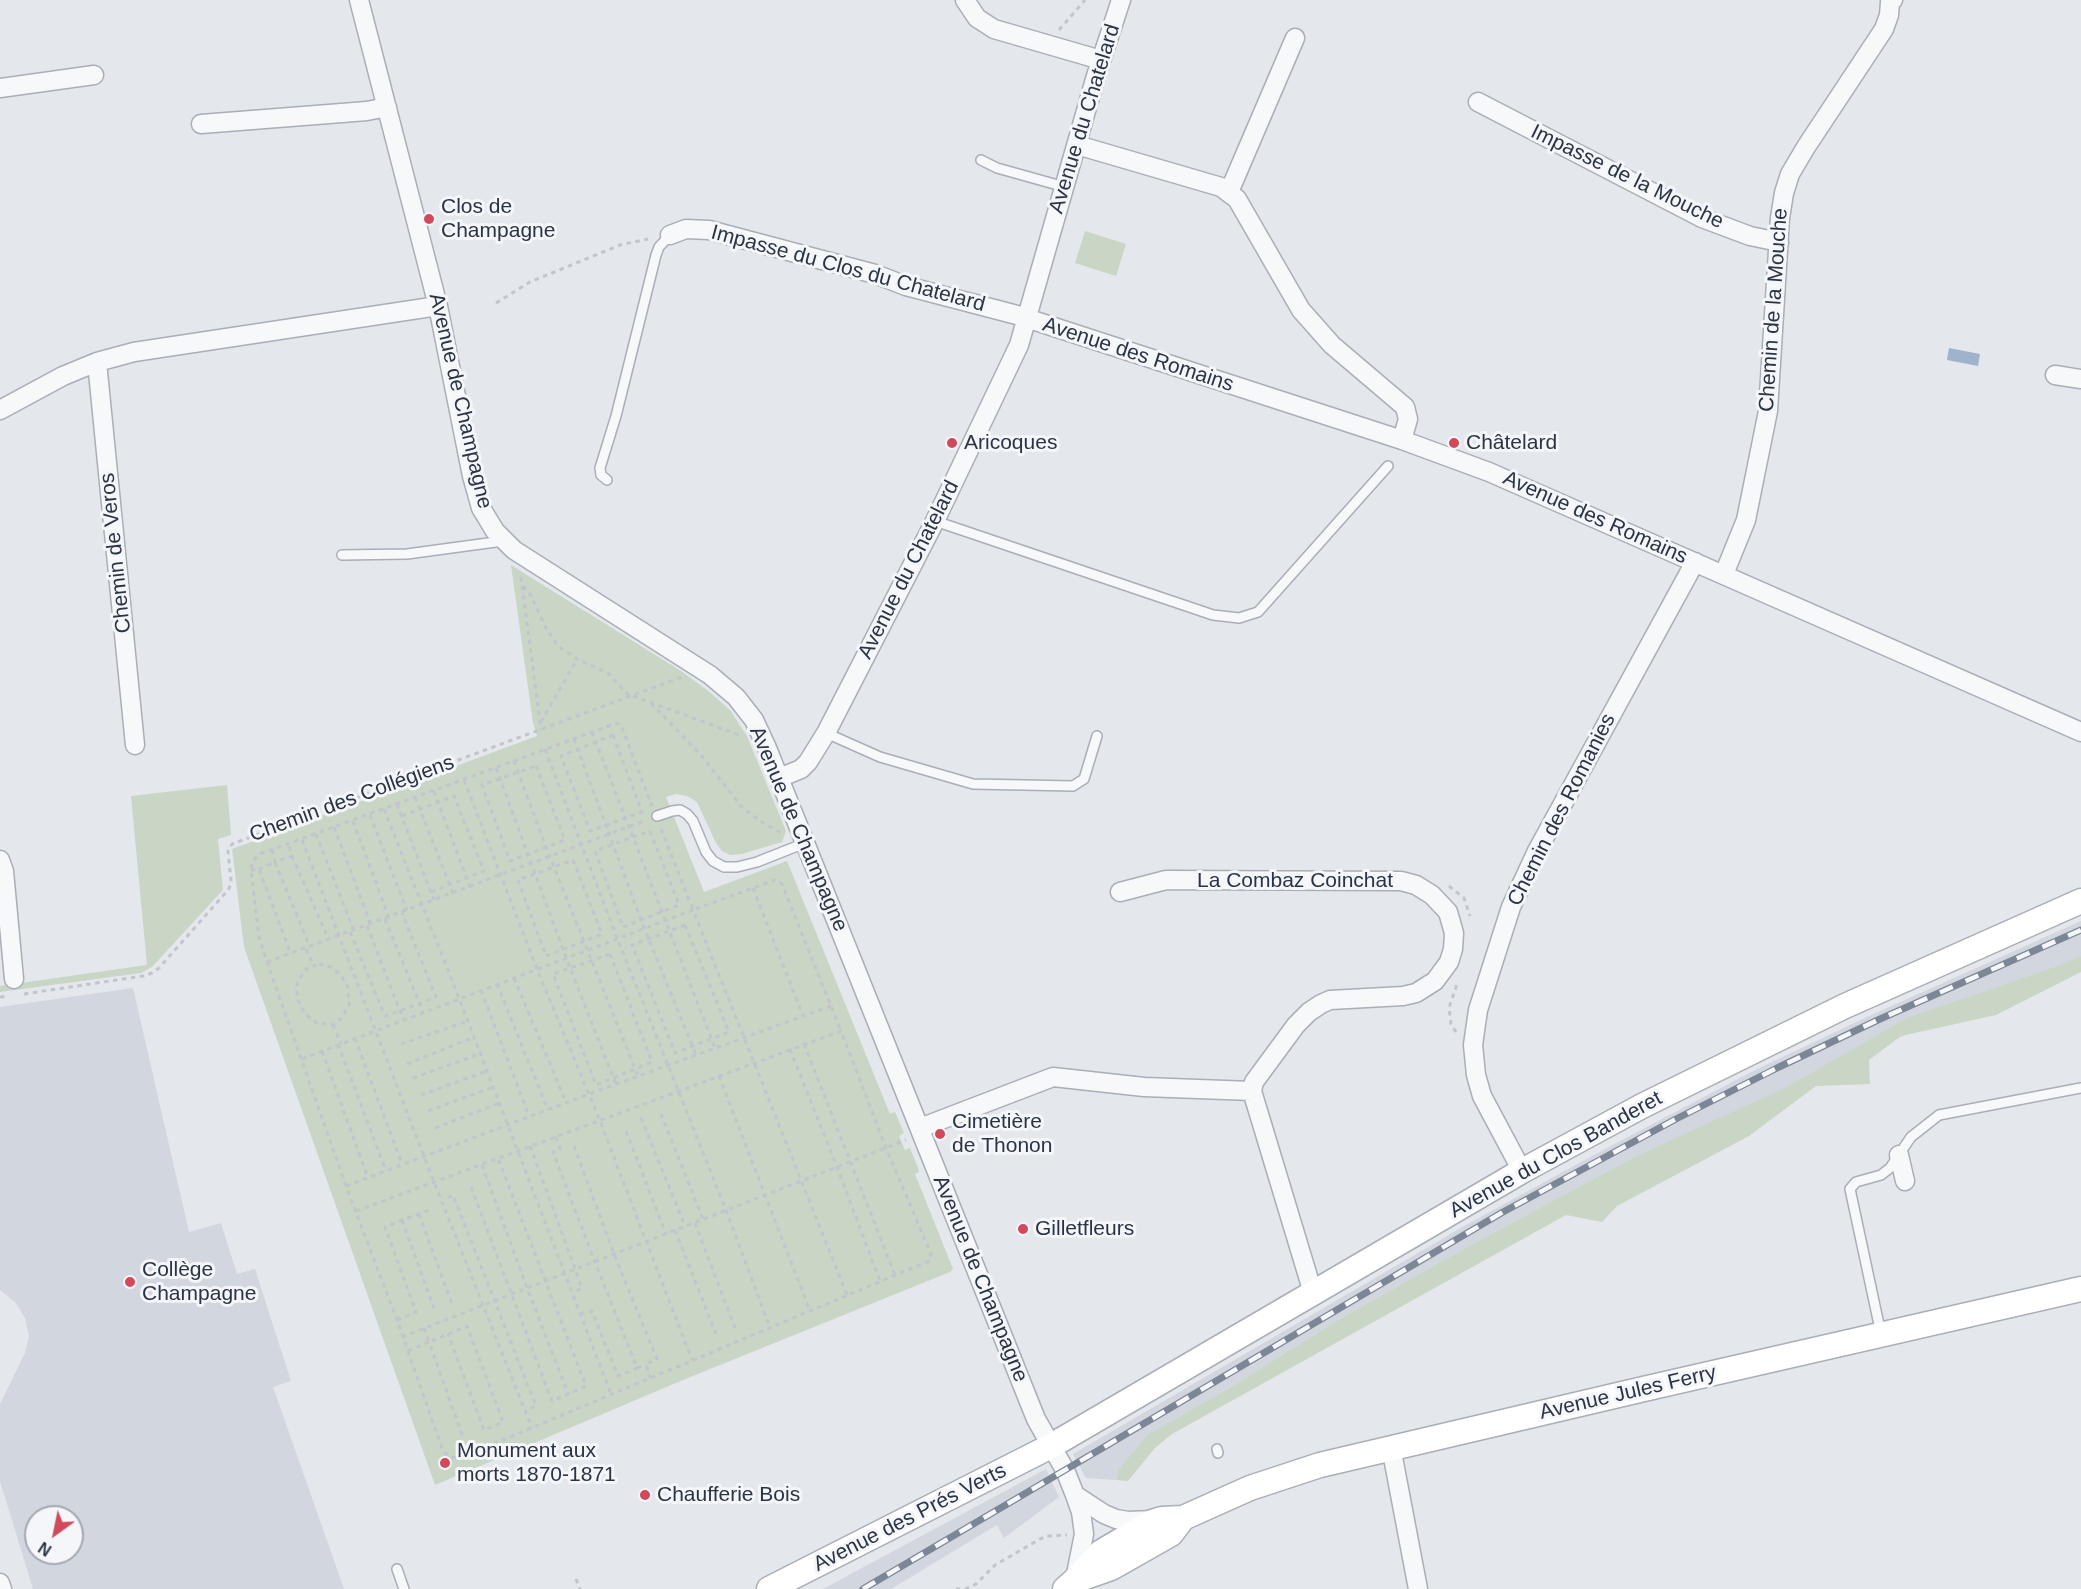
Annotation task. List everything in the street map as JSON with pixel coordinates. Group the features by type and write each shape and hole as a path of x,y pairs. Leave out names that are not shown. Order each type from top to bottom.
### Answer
{"main road":[{"name":"Avenue du Clos Banderet","path":"1051,1446 1522,1171 1642,1106 1845,1006 2081,901"},
{"name":"Avenue Jules Ferry","path":"1070,1585 1111,1568 1170,1534 1172,1518 1285,1476 1391,1448 2081,1289"},
{"name":"Avenue des Prés Verts","path":"768,1589 1051,1446"}],"street":[{"name":"Avenue de Champagne","path":"359,0 438,306 476,494 487,520 503,541 526,558 697,666 736,697 745,707 761,734 1036,1419 1065,1470 1075,1495 1081,1512 1083,1534 1070,1585"},
{"name":"Avenue du Chatelard","path":"779,778 801,769 826,733 935,521 1019,345 1101,60 1121,0"},
{"name":"Chemin de la Mouche","path":"1724,574 1746,520 1768,411 1780,218 1784,193 1790,174 1884,28 1892,1"},
{"path":"968,5 977,18 994,29 1101,60"},
{"path":"1228,192 1295,38"},
{"path":"0,88 94,75"},
{"name":"Impasse de la Mouche","path":"1479,102 1702,218 1750,236 1779,242"},
{"path":"201,124 367,111 387,107"},
{"path":"1077,145 1221,187 1228,192 1243,207 1301,310 1332,345 1405,406 1408,419 1402,440"},
{"name":"Impasse du Clos du Chatelard","path":"670,235 686,229 723,233 1027,319"},
{"path":"0,410 63,376 97,362 153,348 438,306"},
{"name":"Avenue des Romains","path":"1027,319 1402,440 1489,472 2081,732"},
{"name":"Chemin de Veros","path":"97,362 135,745"},
{"path":"2055,375 2081,379"},
{"name":"Chemin des Romanies","path":"1522,1171 1482,1096 1476,1075 1473,1045 1478,1010 1510,907 1537,851 1695,562"},
{"path":"0,860 4,870 16,989"},
{"name":"La Combaz Coinchat","path":"1120,892 1166,880 1401,881 1416,885 1432,895 1448,912 1454,933 1453,949 1449,962 1435,981 1416,993 1403,996 1330,1000 1321,1004 1296,1025 1254,1082 1252,1091"},
{"path":"921,1131 1053,1077 1144,1087 1252,1091 1313,1293"},
{"path":"1899,1155 1905,1182"},
{"path":"1391,1448 1418,1589"},
{"path":"1075,1495 1116,1519 1140,1521 1172,1518"},
{"path":"0,1583 2,1589"}],"lane":[{"path":"981,160 997,168 1065,187"},
{"path":"607,480 601,475 600,468 656,255 659,247 670,235"},
{"path":"935,521 1213,615 1239,618 1258,612 1388,466"},
{"path":"342,555 407,554 503,541"},
{"path":"826,733 880,757 973,784 1072,786 1084,779 1097,736"},
{"path":"657,816 680,810 687,814 693,821 706,852 713,861 724,867 737,867 757,862 805,843"},
{"path":"1881,1335 1851,1189 1856,1182 1881,1174 1890,1168 1911,1137 1939,1115 2081,1088"},
{"path":"397,1569 404,1589"}],"path":[{"path":"1051,28 1059,30 1085,0"},
{"path":"496,303 530,282 620,245 670,235"},
{"path":"526,558 520,570 541,730"},
{"path":"522,585 536,604 551,637 558,646 577,659 608,673 631,696 745,737 761,734"},
{"path":"540,724 577,659"},
{"name":"Chemin des Collégiens","path":"0,997 16,989 143,976 152,973 229,889 231,881 228,851 232,844 687,676 697,666"},
{"path":"651,703 700,754 741,806 760,821 805,843"},
{"path":"302,1059 376,1029 617,938 645,928 693,910 775,880 782,884 886,1148 931,1254 929,1261 460,1458 450,1457 442,1451 267,962 259,937 250,870 252,861 260,854 617,723 621,725 693,910 847,1295"},
{"path":"592,732 715,1048"},
{"path":"613,735 642,812 590,831 561,756 577,749 613,735"},
{"path":"574,739 641,920 696,1055"},
{"path":"545,750 617,938 726,1210 770,1328"},
{"path":"514,761 546,848 638,1076"},
{"path":"536,765 566,840 510,861 482,785 517,772 536,765"},
{"path":"496,768 570,968 616,1084"},
{"path":"464,780 537,969 600,1120 692,1360"},
{"path":"434,790 470,887"},
{"path":"402,816 454,796 484,871 431,892"},
{"path":"415,797 453,893"},
{"path":"397,804 434,900"},
{"path":"384,809 611,1394"},
{"path":"370,814 407,911"},
{"path":"267,962 657,816"},
{"path":"353,820 423,1012"},
{"path":"334,827 403,1019"},
{"path":"650,831 679,905 623,927 595,851 633,836 650,831"},
{"path":"316,834 384,1016 436,997 402,913"},
{"path":"302,839 531,1428"},
{"path":"289,844 292,856 329,940"},
{"path":"272,850 314,966"},
{"path":"250,870 259,869 292,856"},
{"path":"573,860 602,934 546,956 518,880 554,867 573,860"},
{"path":"259,869 291,954"},
{"path":"753,888 803,1016"},
{"path":"685,925 729,1032 675,1053 632,945 650,938 685,925"},
{"path":"610,954 652,1062 596,1085 553,974 570,968 610,954"},
{"path":"319,964 331,967 340,974 348,987 349,1005 342,1018 333,1024 317,1023 305,1014 297,998 297,983 306,969 319,964"},
{"path":"514,978 566,1102"},
{"path":"348,987 358,982"},
{"path":"497,984 548,1110"},
{"path":"481,990 530,1116"},
{"path":"346,1186 566,1102 831,1006"},
{"path":"401,1044 468,1021"},
{"path":"333,1024 386,1171"},
{"path":"356,1211 840,1030"},
{"path":"407,1064 474,1037"},
{"path":"355,1038 402,1164"},
{"path":"804,1044 895,1275"},
{"path":"790,1049 880,1281"},
{"path":"322,1051 368,1178"},
{"path":"413,1078 480,1054"},
{"path":"421,1095 487,1071"},
{"path":"719,1076 810,1311"},
{"path":"428,1111 493,1087"},
{"path":"435,1128 499,1103"},
{"path":"661,1114 703,1219"},
{"path":"641,1118 685,1226"},
{"path":"626,1131 666,1234"},
{"path":"402,1337 851,1162 921,1131"},
{"path":"556,1137 560,1149 553,1152 637,1368"},
{"path":"530,1146 582,1288 572,1293"},
{"path":"574,1146 614,1254 657,1359 618,1376 592,1311 580,1314"},
{"path":"471,1187 552,1401 586,1386 498,1158"},
{"path":"482,1164 568,1393"},
{"path":"448,1198 453,1195 536,1406 525,1411"},
{"path":"397,1320 416,1312 385,1227 429,1210"},
{"path":"419,1214 453,1307"},
{"path":"402,1220 435,1311"},
{"path":"694,1223 735,1328"},
{"path":"675,1230 716,1334"},
{"path":"408,1351 429,1342 448,1334 467,1326 502,1422 484,1430 448,1334"},
{"path":"424,1328 464,1437"},
{"path":"646,1364 650,1378"},
{"path":"966,1589 976,1584 1002,1560 1040,1539 1055,1535 1083,1534"},
{"path":"576,1579 580,1589"}],"shaded area":[{"path":"2081,921 2081,956 1634,1157 1458,1252 1333,1323 1228,1389 1148,1434 1118,1470 1116,1480 1086,1478 1073,1454 1466,1225 1753,1071"},
{"name":"Collège Champagne","path":"133,988 189,1232 221,1223 237,1274 255,1269 291,1381 273,1387 344,1589 33,1589 26,1565 84,1565 84,1505 24,1505 24,1560 0,1481 0,1404 25,1353 29,1336 25,1318 15,1302 0,1290 0,1007"},
{"path":"1046,1469 1059,1497 1004,1538 997,1525 891,1589 823,1589"}],"green space":[{"path":"1085,231 1126,244 1116,276 1075,263"},
{"path":"511,565 681,671 730,710 747,736 786,831 782,842 742,854 730,855 722,851 716,843 697,802 687,796 676,794 666,797 704,892 787,861 890,1114 895,1112 904,1133 899,1136 905,1150 910,1148 919,1172 915,1174 953,1269 435,1485 244,947 232,849 537,736 533,723"},
{"path":"227,785 231,835 218,839 223,890 152,967 141,973 0,992 0,986 147,965 131,796"},
{"path":"2081,956 2081,972 1996,1015 1901,1036 1869,1060 1870,1084 1816,1086 1749,1136 1617,1206 1602,1222 1566,1215 1172,1434 1155,1448 1128,1481 1116,1480 1118,1470 1148,1434 1228,1389 1333,1323 1458,1252 1634,1157 1787,1087 1907,1018"}],"water":[{"path":"1949,348 1980,354 1978,366 1947,360"}],"railway":[{"path":"863,1589 1503,1212 1676,1119 1777,1068 1880,1019 2081,930"}],"place":[{"name":"Clos de Champagne","path":"429,219"},
{"name":"Aricoques","path":"952,443"},
{"name":"Châtelard","path":"1454,443"},
{"name":"Cimetière de Thonon","path":"940,1134"},
{"name":"Gilletfleurs","path":"1023,1229"},
{"name":"Collège Champagne","path":"130,1282"},
{"name":"Monument aux morts 1870-1871","path":"445,1463"},
{"name":"Chaufferie Bois","path":"645,1495"}]}
